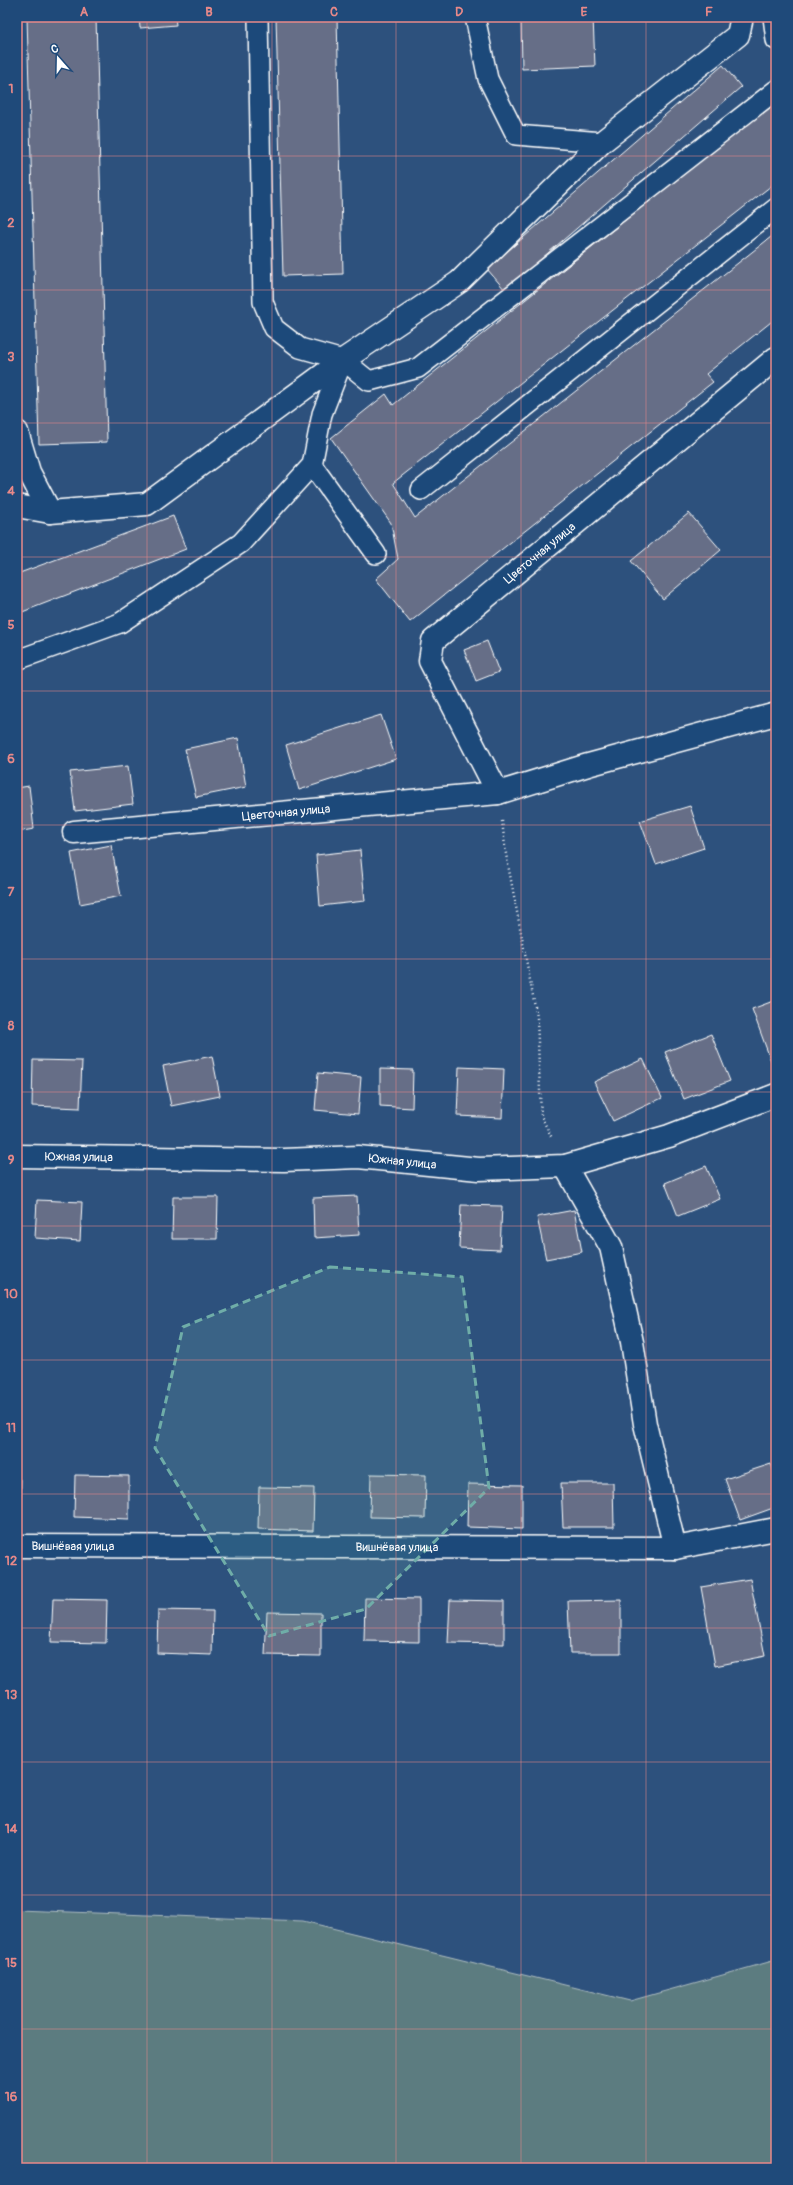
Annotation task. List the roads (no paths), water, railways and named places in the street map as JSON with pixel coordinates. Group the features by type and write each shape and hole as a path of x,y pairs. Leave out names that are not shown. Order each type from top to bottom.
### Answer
{"street":[{"path":"17,506 50,512 147,504 344,360 459,282 602,142 738,35 742,17"},
{"name":"Цветочная улица","path":"498,793 430,661 433,641 776,358"},
{"path":"17,432 29,472 50,512"},
{"name":"Цветочная улица","path":"74,832 498,793 588,765 776,714"},
{"name":"Южная улица","path":"17,1156 276,1160 358,1157 479,1169 565,1166 669,1136 776,1095"},
{"path":"565,1166 612,1247 632,1342 645,1424 675,1548"},
{"name":"Вишнёвая улица","path":"17,1546 675,1548 776,1529"}],"lane":[{"path":"258,17 264,302 274,328 300,348 344,360 369,381 418,368 776,90"},
{"path":"475,17 488,79 516,135 602,142"},
{"path":"481,17 481,41"},
{"path":"773,17 776,40"},
{"path":"421,490 776,208"},
{"path":"17,660 120,623 241,543 312,465 322,414 344,360"},
{"path":"312,465 376,554"}]}
